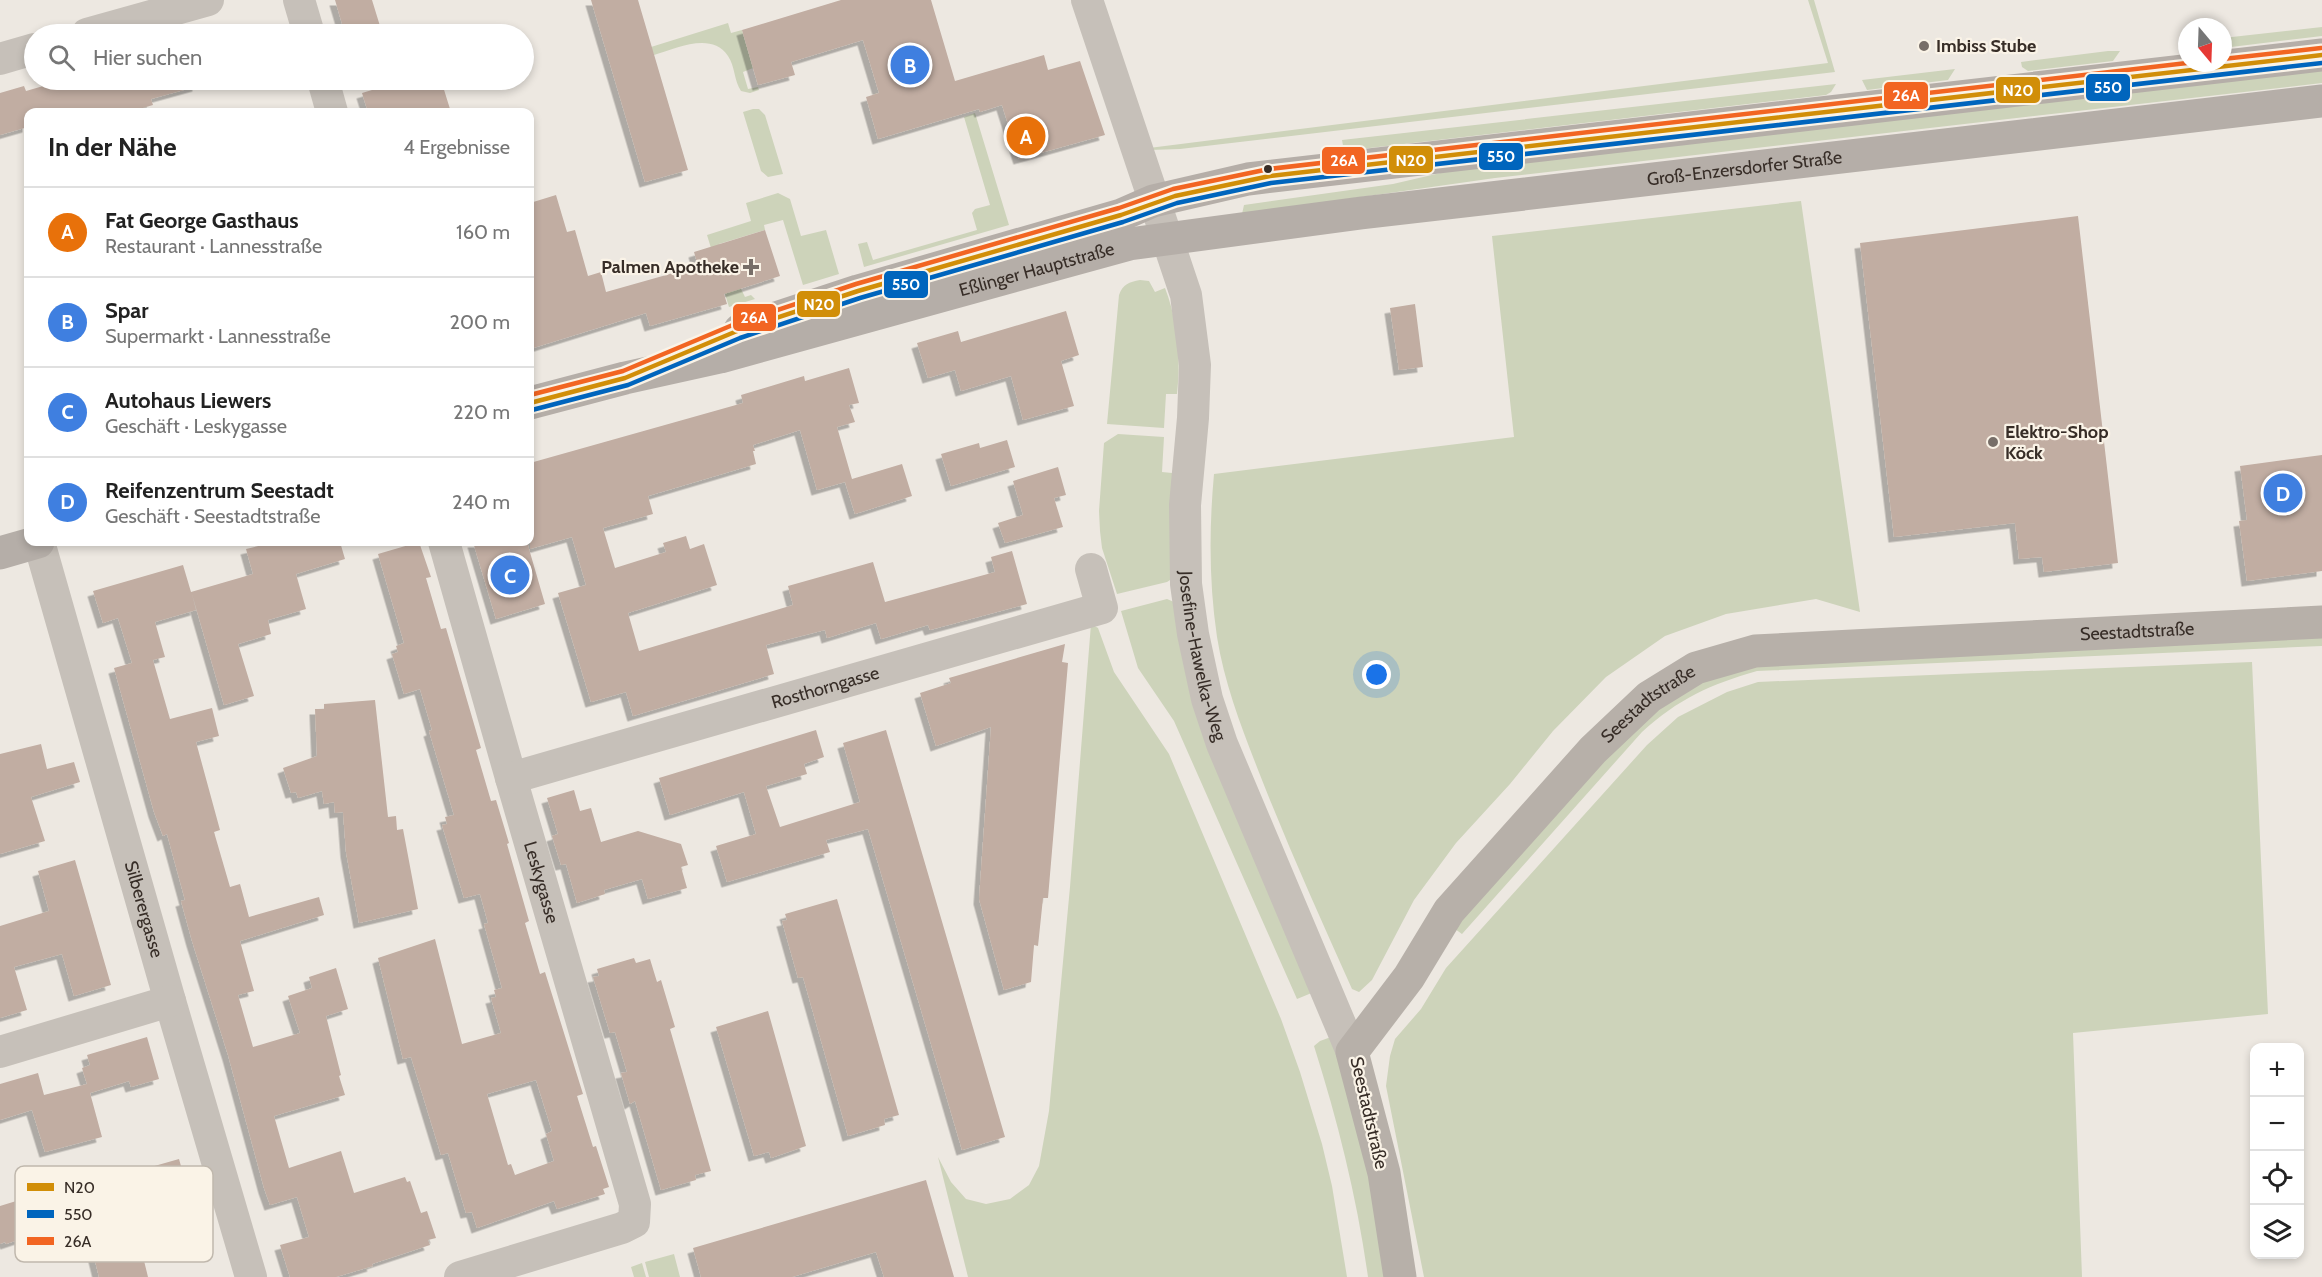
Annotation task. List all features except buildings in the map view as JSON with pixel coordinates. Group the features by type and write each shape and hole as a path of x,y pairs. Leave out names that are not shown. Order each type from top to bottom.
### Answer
{"main road":[{"path":"1153,201 1233,182 1270,176 2322,55"},
{"name":"Groß-Enzersdorfer Straße","path":"1168,238 1361,213 2322,101"},
{"name":"Eßlinger Hauptstraße","path":"625,378 736,331 858,291 1121,214 1153,201"},
{"name":"Eßlinger Hauptstraße","path":"534,402 625,378 720,357 1113,247 1168,238"},
{"path":"0,553 24,546"}],"street":[{"path":"123,24 208,0"},
{"path":"299,0 306,24"},
{"name":"Josefine-Hawelka-Weg","path":"1087,0 1186,296 1195,365 1185,505 1186,584 1193,634 1203,677 1222,744 1352,1052"},
{"path":"0,59 24,52"},
{"path":"325,90 331,108"},
{"name":"Silberergasse","path":"39,546 251,1277"},
{"name":"Leskygasse","path":"445,546 635,1204 634,1222 614,1231 460,1277"},
{"name":"Rosthorngasse","path":"511,778 1102,608 1091,569"},
{"name":"Seestadtstraße","path":"1400,1277 1384,1173 1352,1052 1409,977 1449,911 1593,750 1649,697 1696,668 1755,651 2322,622"},
{"path":"0,1052 170,1001"}],"green space":[{"path":"1808,0 1814,0 1835,72 1180,149 1150,150 1149,148 1828,63"},
{"path":"728,23 731,33 742,30 753,68 743,72 748,89 758,87 759,90 750,93 741,91 728,56 712,44 693,44 654,55 651,47"},
{"path":"2322,27 2322,36 2232,47 2232,37"},
{"path":"2120,51 2113,61 2028,71 2022,67 2021,62"},
{"path":"2322,66 2322,83 1495,178 1242,214 1244,205 1393,184 1449,171"},
{"path":"1955,69 1948,80 1867,90 1862,80"},
{"path":"1836,84 1826,95 1344,151 1342,140"},
{"path":"759,109 765,115 783,174 768,177 761,171 743,112"},
{"path":"975,113 1009,225 864,267 858,244 867,242 873,260 977,230 972,213 975,209 990,205 964,117"},
{"path":"778,193 790,199 801,236 826,230 839,274 803,285 783,220 764,225 765,230 719,244 745,297 751,295 755,299 729,307 707,235 751,221 746,203"},
{"path":"1801,201 1860,612 1816,599 1726,614 1665,636 1606,677 1553,731 1510,784 1456,843 1414,900 1372,980 1359,992 1352,989 1273,807 1242,728 1220,656 1211,576 1214,474 1514,437 1492,236"},
{"path":"1140,280 1149,281 1155,292 1165,288 1176,327 1179,367 1177,394 1166,394 1164,428 1107,424 1119,295 1127,284"},
{"path":"1118,434 1164,437 1162,472 1172,473 1173,578 1167,582 1117,594 1102,548 1099,511 1104,443"},
{"path":"1167,599 1174,602 1314,992 1297,999 1174,721 1138,668 1121,611"},
{"path":"1091,624 1098,628 1114,672 1169,754 1281,1019 1322,1144 1332,1186 1347,1277 968,1277 938,1157 951,1182 966,1199 986,1204 1010,1199 1029,1185 1039,1166 1049,1111"},
{"path":"2322,635 2322,646 1757,671 1740,676 1696,694 1655,720 1462,934 1455,929 1483,893 1606,754 1676,693 1746,664"},
{"path":"2252,662 2268,1014 2073,1033 2082,1277 1424,1277 1386,1086 1395,1039 1421,1009 1446,968 1647,745 1678,717 1727,692 1758,682"},
{"path":"1331,1037 1358,1119 1388,1277 1368,1277 1346,1160 1314,1046"},
{"path":"674,1254 680,1277 649,1277 645,1262"},
{"path":"642,1263 646,1277 634,1277 631,1267"}],"transit line":[{"name":"26A","path":"2232,58 2321,48"},
{"name":"N20","path":"534,402 625,378 737,331 858,291 1121,215 1175,196 1270,176 2322,55"},
{"name":"550","path":"534,409 628,385 740,338 860,298 1123,222 1177,203 1271,183 2322,63"},
{"name":"26A","path":"534,394 623,371 735,324 856,284 1119,208 1173,189 1269,169 2178,64"}],"place":[{"name":"Imbiss Stube","path":"1924,46"},
{"name":"Spar","path":"910,65"},
{"name":"Fat George Gasthaus","path":"1026,136"},
{"name":"Palmen Apotheke","path":"751,267"},
{"name":"Elektro-Shop Köck","path":"1993,442"},
{"name":"Reifenzentrum Seestadt","path":"2283,493"},
{"name":"Autohaus Liewers","path":"510,575"}]}
